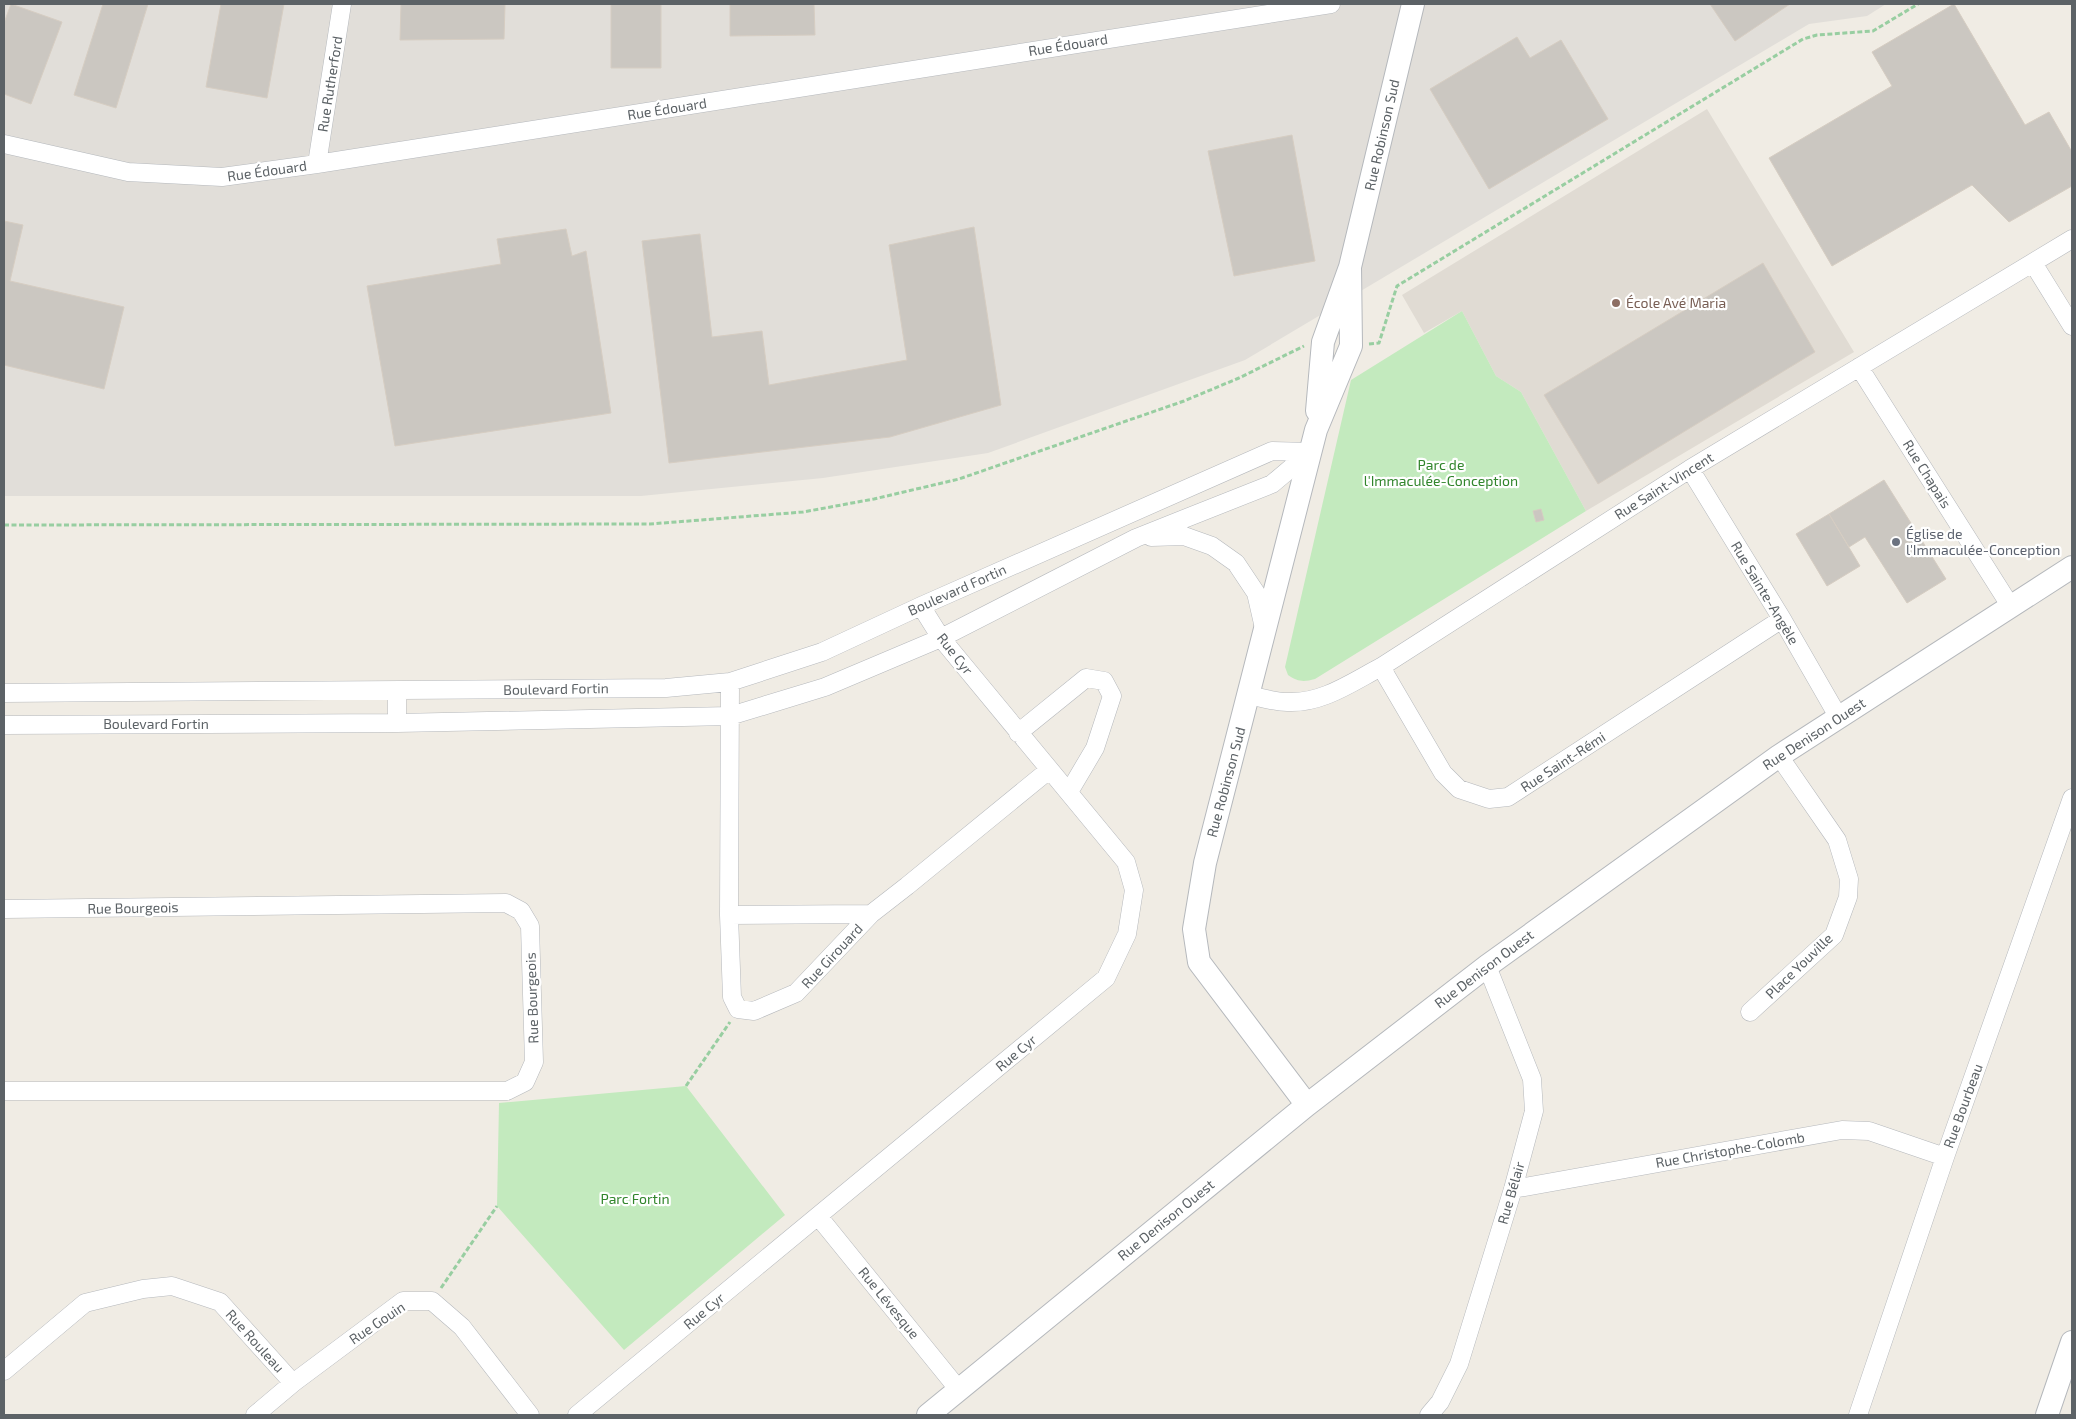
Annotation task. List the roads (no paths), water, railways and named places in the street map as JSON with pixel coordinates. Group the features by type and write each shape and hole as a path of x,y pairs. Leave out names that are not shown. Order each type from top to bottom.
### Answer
{"street":[{"name":"Rue Rutherford","path":"317,164 342,4"},
{"name":"Rue Édouard","path":"4,144 128,172 222,177 317,164 1331,4"},
{"name":"Rue Robinson Sud","path":"1307,1105 1199,962 1194,929 1205,863 1316,430 1323,342 1350,267 1413,4"},
{"name":"Rue Saint-Vincent","path":"1249,695 1287,702 1308,701 1332,693 1381,667 1690,469 2072,238"},
{"path":"2033,263 2072,326"},
{"name":"Rue Chapais","path":"1859,367 2011,607"},
{"name":"Boulevard Fortin","path":"4,693 666,688 730,682 822,652 921,606 1272,451 1310,452"},
{"name":"Boulevard Fortin","path":"4,725 397,723 730,716 825,687 941,638 1136,538 1272,484 1310,452"},
{"name":"Rue Sainte-Angèle","path":"1690,469 1782,619 1838,718"},
{"name":"Boulevard Fortin","path":"1136,538 1184,536 1212,546 1236,563 1256,593 1264,631"},
{"name":"Rue Denison Ouest","path":"928,1415 1307,1105 1487,966 1780,756 2072,567"},
{"name":"Rue Cyr","path":"578,1415 1106,978 1127,934 1134,890 1126,862 941,638 921,606"},
{"name":"Rue Saint-Rémi","path":"1381,667 1443,773 1459,789 1489,799 1508,797 1782,619"},
{"path":"1018,733 1086,678 1104,681 1112,696 1095,748 1069,792"},
{"path":"729,915 730,682"},
{"path":"397,691 397,723"},
{"name":"Place Youville","path":"1750,1012 1834,935 1848,897 1849,879 1837,840 1780,756"},
{"name":"Rue Girouard","path":"871,914 729,915 732,997 738,1009 754,1011 796,993 871,914 1049,770"},
{"name":"Rue Bourbeau","path":"1858,1415 1945,1157 2072,798"},
{"name":"Rue Bourgeois","path":"4,909 506,903 521,911 530,926 534,1062 525,1082 507,1091 4,1091"},
{"name":"Rue Bélair","path":"1429,1415 1440,1402 1459,1364 1513,1189 1534,1111 1532,1079 1487,966"},
{"name":"Rue Christophe-Colomb","path":"1513,1189 1842,1130 1869,1131 1945,1157"},
{"name":"Rue Lévesque","path":"818,1216 959,1390"},
{"name":"Rue Rouleau","path":"4,1371 85,1303 143,1289 172,1286 220,1302 294,1383"},
{"name":"Rue Gouin","path":"255,1415 294,1383 403,1301 432,1301 462,1327 530,1415"},
{"path":"2047,1415 2072,1342"}],"place":[{"name":"École Avé Maria","path":"1616,303"},
{"name":"Église de l'Immaculée-Conception","path":"1896,542"}],"park label":[{"name":"Parc de l'Immaculée-Conception","path":"1441,474"},
{"name":"Parc Fortin","path":"635,1199"}]}
